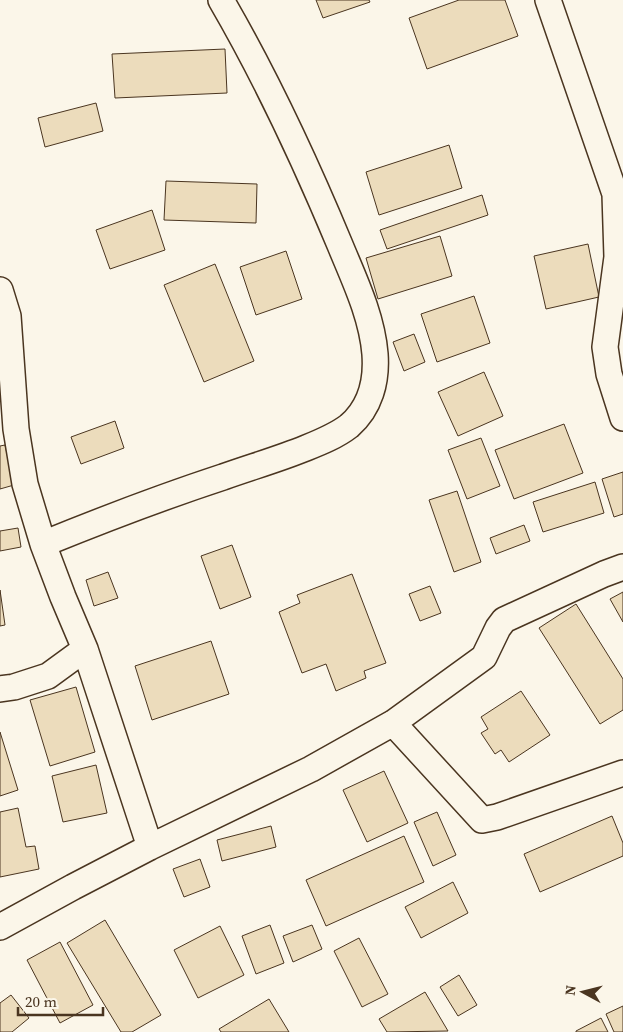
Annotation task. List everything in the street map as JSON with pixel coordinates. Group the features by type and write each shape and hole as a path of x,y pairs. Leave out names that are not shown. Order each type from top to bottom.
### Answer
{"street":[{"path":"43,544 108,518 290,454 329,438 348,426 361,413 371,396 375,376 375,354 370,323 356,285 296,142 242,35 221,0"},
{"path":"548,0 616,194 617,257 605,347 610,374 623,418"},
{"path":"0,290 25,484 43,544 85,648 150,847"},
{"path":"0,927 150,847 311,769 393,723 484,657 504,620 623,567"},
{"path":"0,689 14,687 48,676 85,648"},
{"path":"393,723 482,820 497,817 623,773"}],"building":[{"path":"316,0 369,0 370,2 323,18"},
{"path":"459,0 505,0 518,36 427,69 409,18"},
{"path":"225,49 227,93 115,98 112,54"},
{"path":"96,103 103,131 45,147 38,118"},
{"path":"449,145 462,188 379,215 366,172"},
{"path":"166,181 257,184 256,223 164,220"},
{"path":"482,195 488,215 387,249 380,230"},
{"path":"152,210 165,250 110,269 96,230"},
{"path":"440,236 452,276 378,299 366,258"},
{"path":"588,244 599,297 546,309 534,256"},
{"path":"286,251 302,299 256,315 240,267"},
{"path":"215,264 254,361 204,382 164,285"},
{"path":"474,296 490,343 437,362 421,314"},
{"path":"414,334 425,362 404,371 393,342"},
{"path":"484,372 503,416 458,436 438,392"},
{"path":"115,421 124,448 81,464 71,437"},
{"path":"564,424 583,473 514,499 495,450"},
{"path":"481,438 500,486 467,499 448,450"},
{"path":"5,445 14,485 0,489 0,446"},
{"path":"623,472 623,514 614,517 602,479"},
{"path":"595,482 604,513 543,532 533,502"},
{"path":"457,491 481,562 454,572 429,500"},
{"path":"524,525 530,541 496,554 490,538"},
{"path":"18,528 21,547 0,551 0,531"},
{"path":"232,545 251,597 220,609 201,556"},
{"path":"108,572 118,598 94,606 86,580"},
{"path":"352,574 386,663 364,671 366,678 336,691 326,664 302,673 279,612 300,603 297,595"},
{"path":"430,586 441,613 420,621 409,594"},
{"path":"0,590 5,625 0,626"},
{"path":"623,592 623,622 610,599"},
{"path":"576,604 623,679 623,710 600,724 539,628"},
{"path":"211,641 229,694 152,720 135,666"},
{"path":"76,687 95,752 50,766 30,700"},
{"path":"521,691 550,735 509,762 501,750 495,754 481,733 488,729 481,717"},
{"path":"0,732 18,790 0,796"},
{"path":"96,765 107,813 63,822 52,776"},
{"path":"384,771 408,823 367,842 343,790"},
{"path":"18,808 26,847 35,846 39,869 0,877 0,812"},
{"path":"437,812 456,855 433,866 414,822"},
{"path":"612,816 623,843 623,856 540,892 524,854"},
{"path":"271,826 276,847 222,861 217,840"},
{"path":"404,836 424,882 326,926 306,880"},
{"path":"200,859 210,887 184,897 173,869"},
{"path":"453,882 468,913 421,938 405,907"},
{"path":"105,920 161,1015 132,1032 121,1032 67,943"},
{"path":"270,925 284,963 256,974 242,936"},
{"path":"312,925 322,949 293,962 283,936"},
{"path":"220,926 244,975 198,998 174,950"},
{"path":"359,938 388,994 362,1007 334,951"},
{"path":"60,942 93,1005 60,1023 27,960"},
{"path":"459,975 477,1005 458,1016 440,987"},
{"path":"425,992 448,1031 387,1032 379,1019"},
{"path":"11,995 29,1018 12,1032 0,1032 0,1003"},
{"path":"269,999 289,1032 221,1032 219,1029"},
{"path":"623,1006 623,1032 614,1032 606,1014"},
{"path":"601,1018 608,1032 576,1032 576,1031"}]}
